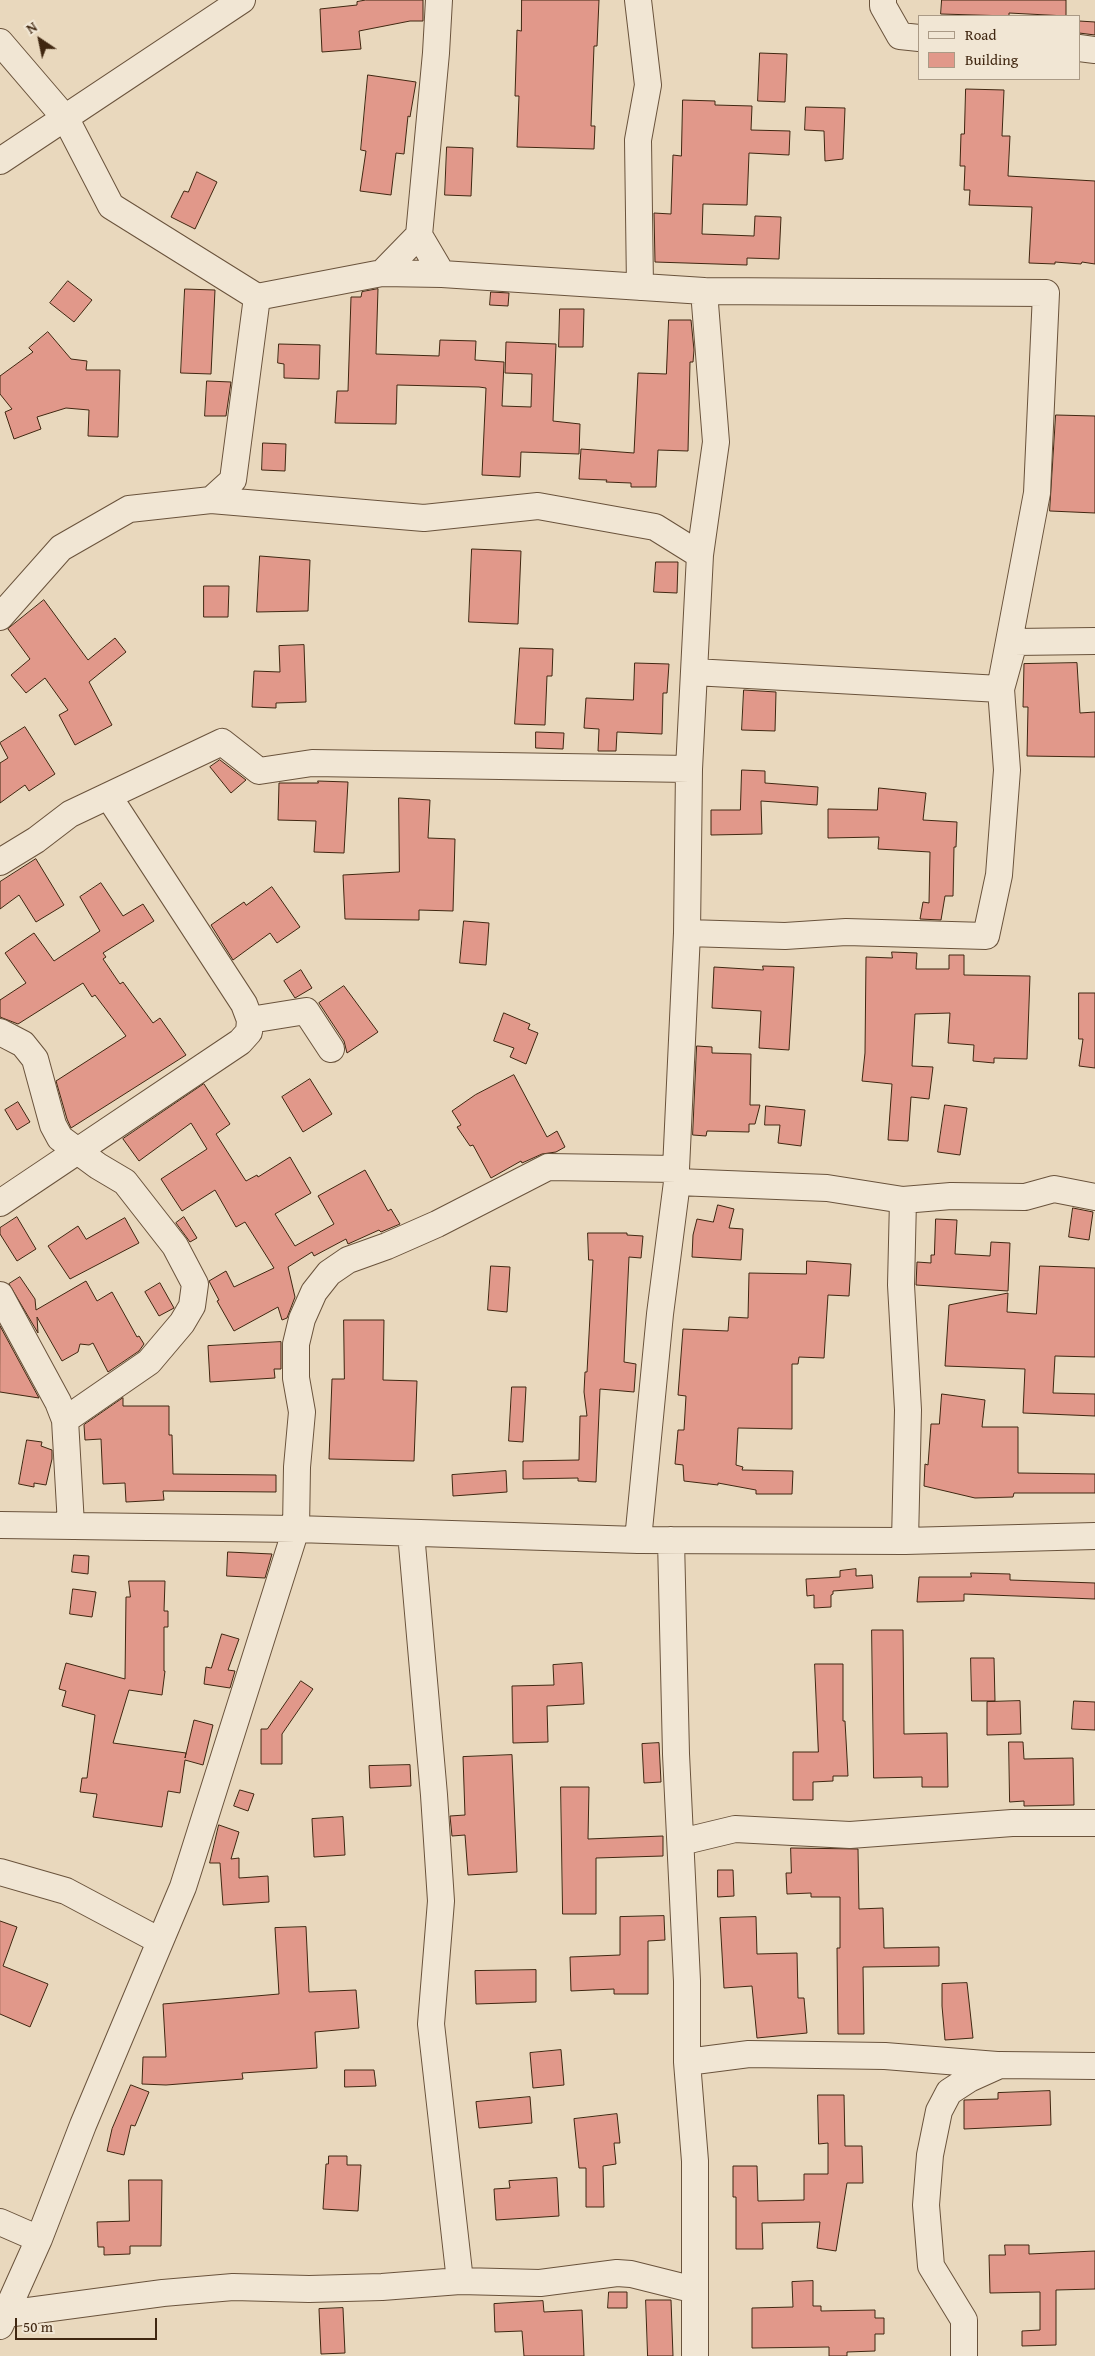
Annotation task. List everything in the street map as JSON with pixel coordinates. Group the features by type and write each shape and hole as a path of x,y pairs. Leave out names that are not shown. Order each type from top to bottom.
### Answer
{"street":[{"path":"0,161 66,119 242,0"},
{"path":"438,0 436,53 419,235 442,274"},
{"path":"638,0 648,85 638,140 640,287"},
{"path":"883,0 883,6 900,36 918,38"},
{"path":"0,42 66,119 111,206 257,297 382,272 442,274 704,292 1046,293 1037,493 1000,689 694,672"},
{"path":"1080,48 1095,50"},
{"path":"382,272 419,235"},
{"path":"638,1540 660,1314 676,1175 687,932 689,769 700,555 716,442 704,292"},
{"path":"211,500 233,480 257,297"},
{"path":"0,617 61,548 129,509 211,500 424,518 538,506 655,527 700,555"},
{"path":"687,932 784,936 846,932 986,936 999,875 1007,770 1000,689 1014,642 1095,641"},
{"path":"0,862 36,840 70,814 222,742 259,771 312,763 689,769"},
{"path":"0,1203 240,1042 249,1032 250,1020 244,1004 108,797"},
{"path":"250,1020 306,1011 332,1049"},
{"path":"0,1032 23,1044 35,1059 53,1125 60,1138 125,1182 175,1246 196,1284 192,1306 182,1323 149,1362 64,1420"},
{"path":"3,2320 39,2239 83,2125 192,1859 296,1529 297,1467 302,1412 296,1378 296,1344 302,1319 314,1292 329,1273 348,1260 387,1246 436,1224 548,1167 676,1175 827,1188 903,1200 950,1196 1025,1197 1054,1189 1095,1198"},
{"path":"903,1200 901,1285 908,1410 905,1541"},
{"path":"0,1296 58,1402 64,1420 70,1525"},
{"path":"0,1525 296,1529 638,1540 905,1541 1095,1536"},
{"path":"411,1533 434,1795 441,1901 430,2024 460,2281"},
{"path":"671,1540 676,1754 687,1981 687,2062 695,2161 695,2356"},
{"path":"681,1842 735,1829 850,1835 1012,1823 1095,1823"},
{"path":"0,1872 66,1891 160,1941"},
{"path":"687,2062 749,2054 885,2056 1000,2065 1095,2066"},
{"path":"964,2356 964,2320 931,2266 926,2205 930,2155 939,2111 949,2092 969,2079 1000,2065"},
{"path":"0,2222 39,2239"},
{"path":"3,2320 163,2293 233,2287 309,2290 460,2281 540,2283 617,2273 631,2274 695,2290"}],"building":[{"path":"366,0 423,0 423,21 410,21 359,31 361,49 322,52 320,9 357,5 357,2"},
{"path":"522,0 599,0 597,46 594,46 591,126 595,126 594,149 517,147 519,96 515,96 517,30 521,31"},
{"path":"942,0 1066,0 1066,15 1009,13 1009,15 941,14"},
{"path":"1080,21 1095,22 1095,35 1080,33"},
{"path":"760,53 787,54 785,102 758,101"},
{"path":"368,75 416,82 410,117 408,116 404,154 396,153 391,195 360,191 366,151 361,150"},
{"path":"966,89 1004,90 1002,136 1010,136 1008,176 1095,181 1095,264 1082,262 1081,264 1029,263 1032,207 969,205 970,190 964,190 965,166 960,166 961,134 964,134"},
{"path":"683,100 715,101 715,105 752,106 751,130 790,131 789,155 749,153 747,205 703,204 702,234 754,236 755,216 781,217 779,259 747,258 747,265 655,262 654,213 671,214 673,155 681,156"},
{"path":"806,107 845,108 843,159 825,161 824,131 805,130"},
{"path":"447,147 473,148 471,196 445,195"},
{"path":"197,172 217,182 195,229 171,217 184,191 188,192"},
{"path":"68,281 92,300 74,322 50,303"},
{"path":"185,289 215,290 211,374 181,373"},
{"path":"378,289 376,354 439,356 440,340 476,341 475,360 504,362 502,406 531,407 532,374 505,373 506,342 556,344 553,421 580,424 579,454 521,452 520,477 482,475 486,388 479,387 397,385 396,424 335,423 337,391 348,391 351,297 361,297 362,292"},
{"path":"491,292 509,293 508,306 490,305"},
{"path":"560,309 584,309 583,347 559,347"},
{"path":"669,320 691,320 694,350 693,362 690,362 688,451 658,450 656,487 631,487 631,483 579,479 581,449 634,453 638,373 666,374"},
{"path":"48,332 71,359 87,361 86,370 120,370 118,437 88,436 89,410 66,408 37,417 41,429 14,439 5,412 12,409 0,394 0,376 33,352 29,348"},
{"path":"279,344 320,345 319,379 284,378 284,364 278,363"},
{"path":"207,381 231,382 226,416 205,416"},
{"path":"1056,415 1095,416 1095,513 1050,511"},
{"path":"263,443 286,444 285,471 262,470"},
{"path":"472,549 521,551 518,624 469,622"},
{"path":"260,556 310,560 308,611 257,612"},
{"path":"656,562 678,562 677,593 654,592"},
{"path":"204,586 229,586 228,617 204,617"},
{"path":"44,600 88,660 115,638 126,652 89,682 112,725 75,745 59,715 68,710 45,678 26,693 11,675 30,659 8,629"},
{"path":"304,645 306,702 276,703 276,708 252,707 254,671 280,672 279,646"},
{"path":"520,648 553,649 552,676 547,676 545,725 515,724"},
{"path":"635,663 669,664 667,693 663,693 662,734 617,732 616,751 598,751 599,729 584,728 586,698 633,700"},
{"path":"1077,663 1080,713 1095,712 1095,757 1027,756 1028,707 1023,707 1024,664"},
{"path":"744,690 776,692 775,731 742,730"},
{"path":"25,727 55,774 29,791 25,785 0,803 0,763 8,758 0,743"},
{"path":"536,732 564,733 563,749 536,748"},
{"path":"220,760 246,780 231,793 210,767"},
{"path":"742,770 765,771 765,783 818,787 817,805 761,801 762,834 711,835 711,810 740,810"},
{"path":"318,781 348,782 344,853 314,852 316,821 278,820 279,783 318,783"},
{"path":"879,788 926,793 923,820 957,822 956,847 954,847 953,896 945,896 941,920 920,919 923,902 929,903 930,852 878,849 879,837 828,838 828,809 877,810"},
{"path":"399,798 430,800 428,838 455,839 453,911 419,910 419,920 345,919 343,875 399,872"},
{"path":"36,859 64,905 36,922 19,895 0,909 0,882"},
{"path":"101,883 123,916 143,904 154,921 103,953 106,957 103,959 120,984 123,982 153,1023 160,1018 186,1055 71,1128 56,1081 126,1036 95,995 92,997 83,983 18,1024 0,1017 0,1000 26,983 5,953 34,933 54,961 100,931 80,897"},
{"path":"272,887 300,927 277,943 270,933 233,960 211,925 244,902 246,905"},
{"path":"464,921 489,923 486,965 460,963"},
{"path":"892,952 917,953 916,969 949,969 949,955 964,955 964,975 1030,976 1027,1059 994,1058 994,1063 973,1061 974,1045 948,1043 950,1013 915,1014 912,1066 933,1067 929,1099 911,1097 908,1141 888,1140 892,1084 862,1081 865,1053 866,957 892,958"},
{"path":"763,966 794,967 789,1050 759,1048 761,1011 712,1008 714,967 763,970"},
{"path":"301,970 312,988 295,998 284,981"},
{"path":"344,986 378,1032 347,1053 344,1041 319,1003"},
{"path":"1079,993 1095,993 1095,1068 1079,1066 1083,1039 1079,1039"},
{"path":"504,1013 530,1024 528,1029 538,1033 526,1064 510,1057 514,1048 494,1041"},
{"path":"697,1046 712,1047 712,1053 751,1054 750,1105 760,1105 755,1124 749,1124 749,1132 707,1131 706,1136 693,1135"},
{"path":"514,1075 547,1137 557,1131 565,1147 556,1152 542,1154 522,1163 521,1161 491,1178 473,1145 470,1146 457,1127 461,1125 452,1111 475,1095"},
{"path":"310,1079 332,1114 303,1132 282,1097"},
{"path":"204,1084 230,1124 216,1134 246,1181 257,1175 258,1177 290,1157 311,1193 275,1214 295,1246 334,1224 318,1196 365,1170 388,1211 391,1209 400,1224 381,1232 379,1230 348,1244 346,1239 314,1256 312,1252 288,1267 295,1297 287,1318 282,1320 278,1307 234,1331 217,1301 219,1300 209,1281 226,1271 234,1287 274,1268 245,1222 236,1227 215,1190 182,1211 161,1179 207,1149 191,1123 139,1161 123,1139"},
{"path":"18,1102 30,1122 17,1130 5,1110"},
{"path":"945,1105 967,1108 960,1155 938,1152"},
{"path":"766,1106 805,1110 801,1146 778,1143 780,1125 765,1125"},
{"path":"718,1205 734,1209 729,1228 743,1229 741,1260 692,1257 693,1235 697,1219 713,1222"},
{"path":"1073,1208 1093,1212 1089,1240 1069,1237"},
{"path":"17,1217 36,1249 17,1261 0,1234 0,1228"},
{"path":"184,1217 197,1238 190,1242 176,1223"},
{"path":"125,1218 139,1243 70,1279 48,1246 78,1226 86,1239"},
{"path":"936,1219 957,1220 955,1254 990,1256 991,1242 1010,1243 1008,1291 916,1285 917,1262 931,1263 931,1255 934,1255"},
{"path":"588,1233 627,1233 627,1235 643,1236 641,1258 629,1257 624,1362 636,1364 634,1392 600,1389 596,1482 578,1481 578,1478 523,1479 523,1461 579,1460 580,1416 587,1416 584,1392 585,1372 587,1372 593,1260 589,1260"},
{"path":"807,1261 851,1264 849,1296 828,1295 824,1358 799,1357 798,1364 792,1364 792,1429 738,1428 736,1465 743,1467 742,1470 793,1471 792,1494 756,1494 756,1490 718,1483 718,1485 684,1481 683,1465 675,1464 678,1430 684,1430 686,1396 678,1395 683,1329 728,1331 729,1317 748,1318 749,1273 806,1274"},
{"path":"491,1266 510,1267 507,1312 488,1310"},
{"path":"1040,1266 1095,1268 1095,1357 1055,1356 1053,1393 1095,1394 1095,1416 1023,1413 1025,1369 945,1366 949,1305 1008,1293 1007,1312 1036,1314"},
{"path":"20,1277 35,1299 36,1310 86,1281 97,1301 112,1292 137,1337 139,1336 144,1344 139,1351 108,1372 93,1343 89,1345 80,1344 78,1352 62,1361 37,1317 38,1333 9,1284"},
{"path":"160,1283 174,1308 159,1316 145,1292"},
{"path":"344,1320 384,1320 383,1380 417,1381 414,1461 329,1459 332,1379 344,1379"},
{"path":"0,1326 39,1398 0,1392"},
{"path":"281,1342 281,1369 274,1369 275,1378 210,1382 208,1346"},
{"path":"512,1387 526,1387 523,1442 509,1441"},
{"path":"942,1394 985,1400 982,1427 1018,1427 1018,1473 1095,1474 1095,1493 1014,1493 1013,1497 975,1498 924,1486 925,1464 928,1465 931,1424 939,1424"},
{"path":"123,1398 123,1406 169,1406 169,1435 172,1435 173,1474 276,1475 276,1492 163,1491 164,1500 126,1502 125,1483 103,1484 101,1439 85,1440 84,1425"},
{"path":"27,1440 42,1442 41,1446 52,1450 52,1459 46,1485 34,1483 34,1487 19,1484"},
{"path":"506,1471 507,1492 453,1496 452,1475"},
{"path":"228,1552 272,1554 265,1578 227,1576"},
{"path":"74,1555 89,1556 88,1574 72,1572"},
{"path":"856,1569 856,1576 872,1575 873,1588 833,1591 831,1607 814,1608 814,1595 807,1596 806,1579 840,1577 840,1571"},
{"path":"971,1573 1010,1574 1010,1580 1095,1583 1095,1599 964,1594 964,1601 917,1602 919,1577 971,1577"},
{"path":"129,1581 165,1581 164,1611 168,1611 168,1627 164,1627 165,1671 162,1695 129,1690 113,1743 186,1753 185,1758 194,1720 213,1725 203,1765 185,1760 180,1793 168,1791 162,1827 93,1817 97,1794 80,1792 82,1778 87,1778 95,1715 62,1706 66,1691 59,1689 66,1663 125,1679 126,1597 130,1597"},
{"path":"73,1589 96,1592 92,1617 70,1614"},
{"path":"872,1630 903,1630 904,1734 947,1733 948,1787 922,1787 922,1777 874,1778"},
{"path":"222,1634 239,1639 228,1670 235,1671 230,1688 204,1684 206,1667 211,1668"},
{"path":"971,1658 994,1658 995,1701 972,1701"},
{"path":"582,1663 584,1704 547,1706 548,1742 513,1743 512,1686 554,1685 553,1665"},
{"path":"815,1664 843,1664 843,1721 845,1721 848,1776 833,1776 833,1781 813,1782 813,1800 793,1800 793,1752 818,1752"},
{"path":"301,1681 313,1689 282,1734 282,1764 261,1764 261,1729 267,1729"},
{"path":"1020,1701 1021,1734 987,1735 987,1702"},
{"path":"1074,1701 1095,1702 1095,1730 1072,1729"},
{"path":"1009,1742 1023,1742 1024,1759 1073,1758 1074,1805 1024,1806 1024,1801 1010,1802"},
{"path":"659,1743 661,1782 644,1783 642,1744"},
{"path":"512,1755 517,1872 468,1875 465,1835 452,1836 450,1816 465,1815 463,1757"},
{"path":"410,1765 411,1786 370,1788 369,1766"},
{"path":"561,1787 589,1787 588,1839 663,1836 663,1856 596,1858 596,1914 563,1914"},
{"path":"240,1790 254,1794 248,1811 234,1806"},
{"path":"343,1817 345,1855 314,1857 312,1819"},
{"path":"219,1825 239,1832 231,1859 239,1858 239,1878 268,1876 269,1902 223,1905 220,1863 210,1863"},
{"path":"791,1848 858,1849 859,1909 883,1908 884,1948 939,1947 939,1966 863,1967 864,2034 838,2034 837,1948 840,1948 840,1897 811,1897 811,1893 787,1894 786,1873 791,1873"},
{"path":"718,1870 733,1870 734,1896 718,1897"},
{"path":"664,1916 665,1940 648,1941 648,1994 614,1994 614,1989 571,1991 570,1957 620,1955 620,1917"},
{"path":"756,1917 757,1954 797,1953 798,1998 804,1998 807,2033 757,2038 752,1986 724,1988 720,1918"},
{"path":"0,1921 17,1927 3,1966 48,1984 30,2027 0,2014"},
{"path":"306,1927 309,1992 356,1990 359,2028 315,2032 317,2068 242,2073 243,2079 166,2085 142,2084 143,2057 166,2057 163,2004 279,1994 275,1928"},
{"path":"536,1970 536,2002 476,2004 475,1971"},
{"path":"967,1983 973,2038 945,2040 942,1984"},
{"path":"561,2050 564,2085 533,2088 530,2053"},
{"path":"345,2070 374,2070 376,2086 345,2087"},
{"path":"131,2085 149,2092 135,2126 131,2125 124,2155 107,2151 112,2129"},
{"path":"1050,2091 1051,2125 964,2129 964,2100 998,2099 998,2093"},
{"path":"818,2095 844,2095 845,2146 862,2146 863,2183 847,2183 836,2251 817,2248 820,2222 762,2223 763,2249 736,2249 736,2197 733,2197 733,2166 757,2166 758,2201 804,2200 804,2174 828,2174 828,2143 819,2144"},
{"path":"530,2097 532,2123 479,2128 476,2102"},
{"path":"617,2114 620,2143 614,2143 616,2164 603,2166 604,2207 586,2207 586,2168 579,2168 574,2119"},
{"path":"329,2156 347,2156 347,2165 361,2165 358,2211 323,2209 326,2164 328,2164"},
{"path":"557,2178 559,2216 496,2220 494,2189 510,2188 509,2181"},
{"path":"129,2180 162,2180 161,2246 130,2246 130,2254 104,2255 104,2247 98,2247 97,2222 129,2221"},
{"path":"1005,2245 1029,2245 1029,2254 1095,2251 1095,2289 1056,2290 1056,2345 1022,2346 1022,2331 1040,2330 1040,2292 990,2293 989,2255 1005,2255"},
{"path":"813,2281 813,2306 821,2306 821,2311 875,2310 875,2318 884,2318 884,2334 875,2334 875,2351 847,2352 847,2356 829,2356 829,2347 752,2348 752,2308 793,2307 792,2282"},
{"path":"609,2292 627,2292 627,2308 608,2308"},
{"path":"646,2300 671,2300 673,2356 648,2356"},
{"path":"543,2301 544,2312 582,2310 584,2356 524,2356 522,2331 495,2332 494,2304"},
{"path":"343,2308 345,2353 321,2354 319,2309"}]}
